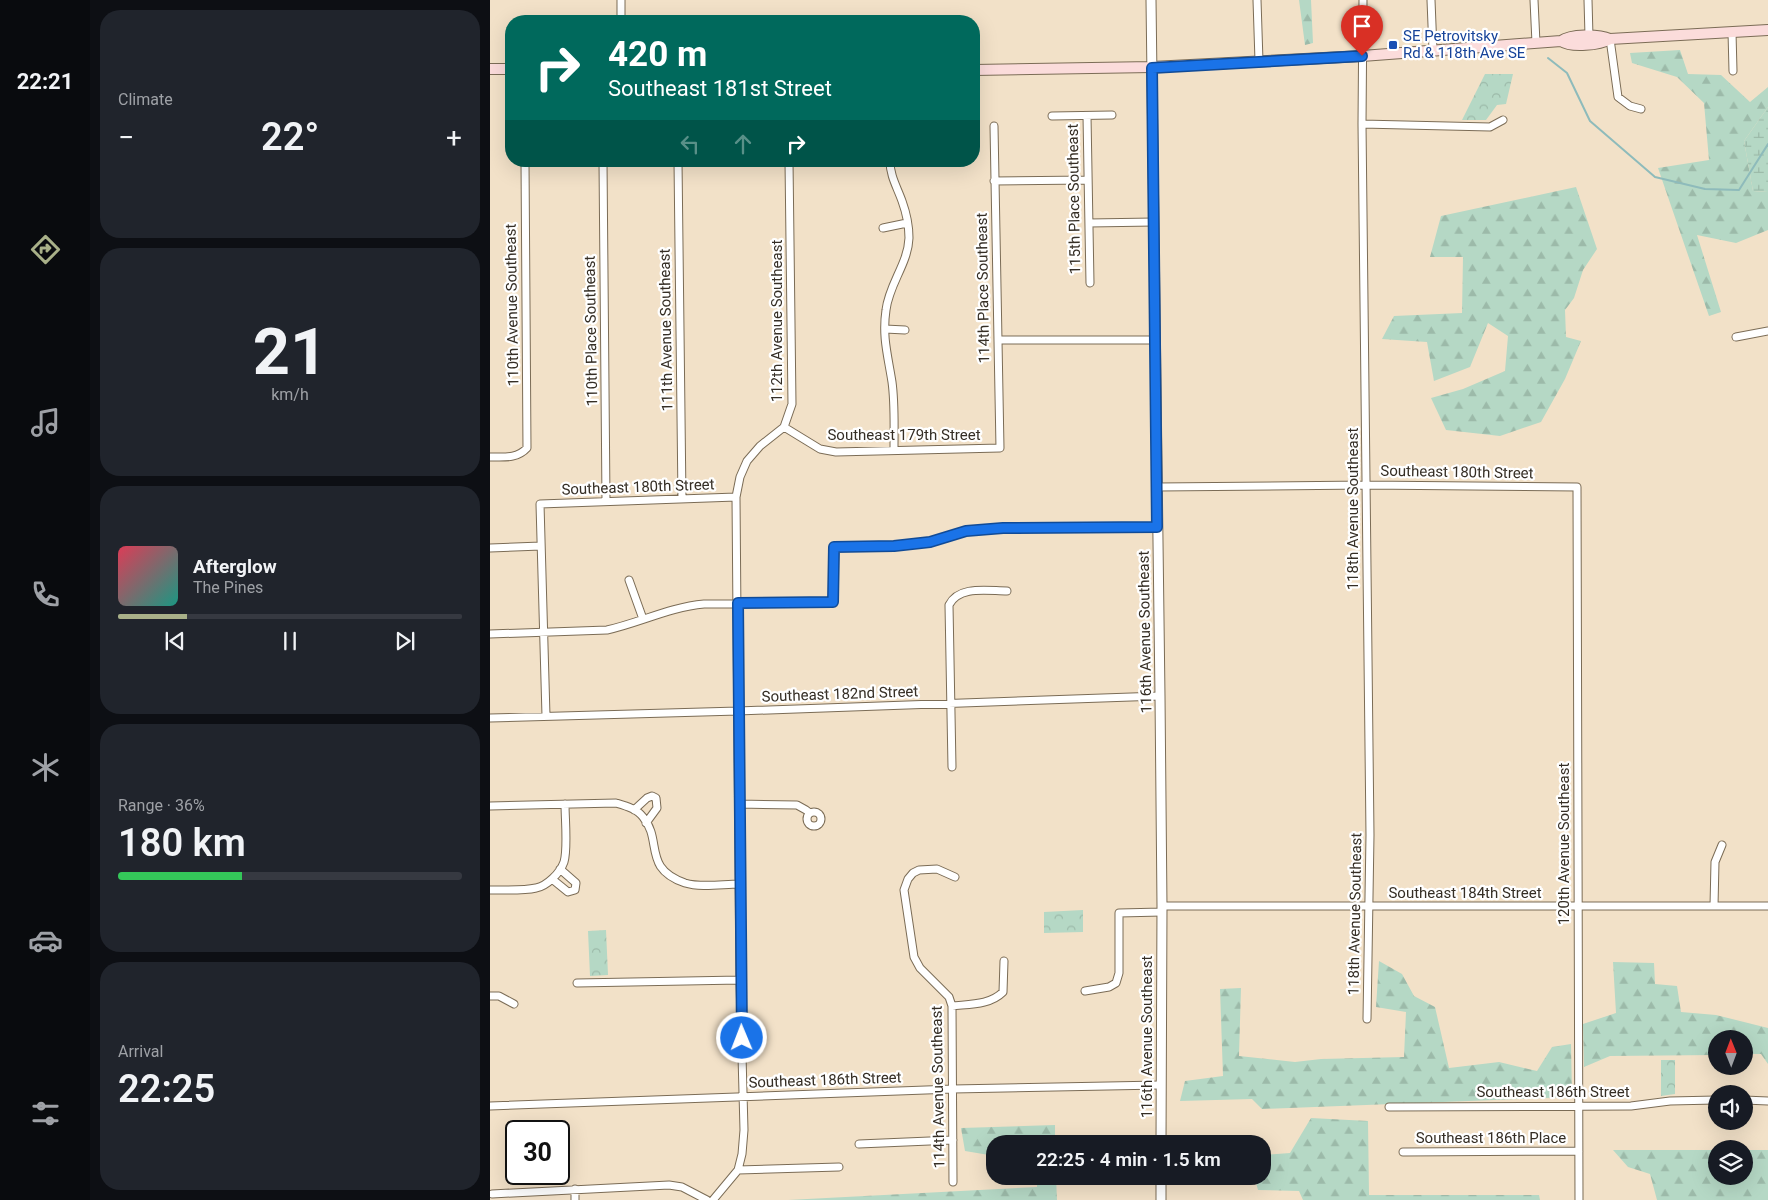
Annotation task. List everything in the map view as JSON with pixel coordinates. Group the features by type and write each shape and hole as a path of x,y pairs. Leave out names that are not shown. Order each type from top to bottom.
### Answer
{"main road":[{"path":"1561,42 1567,37 1601,35 1610,38 1768,30"},
{"path":"980,70 1152,68 1362,56 1536,43 1561,42 1567,45 1602,43 1610,38"},
{"path":"490,69 505,69"}],"street":[{"path":"621,0 621,15"},
{"name":"116th Avenue Southeast","path":"1151,0 1162,909 1161,1135"},
{"path":"1257,0 1259,61"},
{"name":"118th Avenue Southeast","path":"1363,0 1362,124 1370,836 1367,1019"},
{"path":"1431,0 1433,50"},
{"path":"1534,0 1536,43"},
{"path":"1588,0 1589,36"},
{"path":"1732,32 1733,71"},
{"path":"1610,38 1618,97 1630,106 1641,109"},
{"name":"115th Place Southeast","path":"1052,116 1112,115"},
{"name":"115th Place Southeast","path":"1087,116 1090,283"},
{"path":"1362,124 1490,127 1504,120"},
{"name":"114th Place Southeast","path":"994,126 1000,448"},
{"name":"110th Avenue Southeast","path":"490,457 513,457 521,454 527,448 525,167"},
{"name":"110th Place Southeast","path":"603,167 606,501"},
{"name":"111th Avenue Southeast","path":"678,167 682,499"},
{"name":"112th Avenue Southeast","path":"784,426 789,418 793,388 790,167"},
{"path":"891,167 893,180 902,200 908,223 909,237 907,253 890,292 886,310 885,344 892,382 894,450"},
{"path":"994,181 1088,180"},
{"path":"1089,222 1154,222"},
{"path":"883,228 908,223"},
{"path":"885,329 905,330"},
{"path":"1736,337 1768,331"},
{"path":"998,340 1155,340"},
{"path":"713,1200 738,1170 743,1138 736,497 740,477 747,460 760,446 784,426"},
{"name":"Southeast 179th Street","path":"784,426 820,449 836,452 1000,448"},
{"name":"Southeast 180th Street","path":"1158,487 1366,485 1577,487"},
{"name":"120th Avenue Southeast","path":"1577,487 1579,1200"},
{"name":"Southeast 180th Street","path":"541,546 540,504 736,497"},
{"path":"490,634 606,630 685,606 738,603 833,602 834,547 894,546 930,542 966,531 1003,528 1157,527"},
{"path":"490,548 541,546 546,716"},
{"path":"629,580 643,619"},
{"path":"952,767 949,605 962,592 1007,591"},
{"name":"Southeast 182nd Street","path":"490,718 1160,696"},
{"path":"634,810 647,798 652,796 656,798 656,808 646,823"},
{"path":"490,806 616,803 634,810 644,818 650,831 656,858 662,869 671,876 686,883 699,885 739,884"},
{"path":"490,890 537,888 552,879 559,871 564,863 565,853 565,804"},
{"path":"740,804 797,805 810,814"},
{"path":"1714,906 1715,862 1722,845"},
{"name":"114th Avenue Southeast","path":"953,1182 952,1006 949,998 920,968 914,957 904,890 913,872 919,870 937,869 955,876"},
{"path":"552,879 568,892 575,890 576,883 559,871"},
{"name":"Southeast 184th Street","path":"1085,991 1116,984 1119,973 1119,912 1162,909 1369,906 1768,906"},
{"path":"952,1006 990,1001 997,998 1003,992 1004,961"},
{"path":"577,983 740,980"},
{"path":"490,996 499,996 514,1004"},
{"name":"Southeast 186th Street","path":"490,1106 953,1089 1160,1085"},
{"name":"Southeast 186th Street","path":"1388,1106 1632,1106 1670,1101 1708,1100"},
{"path":"1753,1100 1768,1101"},
{"path":"859,1144 954,1140"},
{"name":"Southeast 186th Place","path":"1403,1152 1579,1151"},
{"path":"738,1170 839,1168"},
{"path":"492,1194 670,1185 682,1187 707,1200"},
{"path":"1161,1185 1161,1200"},
{"path":"575,1189 575,1200"}],"green space":[{"path":"1299,0 1311,0 1313,43 1305,45"},
{"path":"1680,50 1688,74 1721,75 1750,102 1768,87 1768,107 1744,141 1753,191 1768,192 1768,230 1736,243 1697,235 1721,312 1709,316 1658,168 1709,160 1704,103 1677,77 1632,63 1630,53"},
{"path":"1485,74 1513,74 1506,104 1497,105 1486,120 1462,120"},
{"path":"1768,107 1768,192 1753,191 1744,141"},
{"path":"1576,187 1597,249 1583,270 1574,298 1565,310 1566,337 1581,341 1565,379 1541,422 1500,436 1446,430 1431,398 1463,389 1505,371 1508,336 1488,323 1470,367 1434,381 1427,342 1382,339 1394,316 1462,313 1463,257 1430,257 1441,216"},
{"path":"1083,910 1083,932 1044,933 1044,912"},
{"path":"606,930 608,975 590,976 588,931"},
{"path":"1379,961 1402,974 1414,996 1435,1007 1449,1068 1499,1062 1537,1071 1552,1047 1571,1044 1572,1097 1262,1109 1252,1099 1180,1101 1185,1081 1223,1076 1220,989 1241,988 1239,1056 1295,1062 1321,1059 1404,1057 1406,1012 1376,1007"},
{"path":"1613,962 1654,963 1655,984 1677,986 1681,1012 1716,1015 1768,1028 1768,1064 1761,1054 1753,1054 1753,1030 1708,1030 1708,1055 1610,1056 1584,1067 1583,1024 1616,1013"},
{"path":"1661,1060 1675,1060 1675,1094 1661,1096"},
{"path":"1311,1118 1368,1121 1369,1195 1539,1195 1540,1200 1303,1200 1299,1191 1258,1190 1257,1185 1271,1185 1271,1154 1290,1153"},
{"path":"1055,1125 1055,1135 986,1135 986,1154 965,1151 961,1128"},
{"path":"1613,1150 1708,1150 1708,1185 1753,1185 1753,1150 1768,1150 1768,1200 1657,1200 1650,1174 1628,1167"},
{"path":"1037,1185 1056,1185 1057,1200 788,1200 1037,1187"}],"waterway":[{"path":"1548,58 1567,73 1590,121 1655,177 1705,189 1739,190 1768,144"}],"place":[{"name":"SE Petrovitsky Rd & 118th Ave SE","path":"1393,45"}],"route":[{"path":"742,1038 739,884 738,603 833,602 834,547 894,546 930,542 966,531 1003,528 1157,527 1152,68 1362,56"}]}
